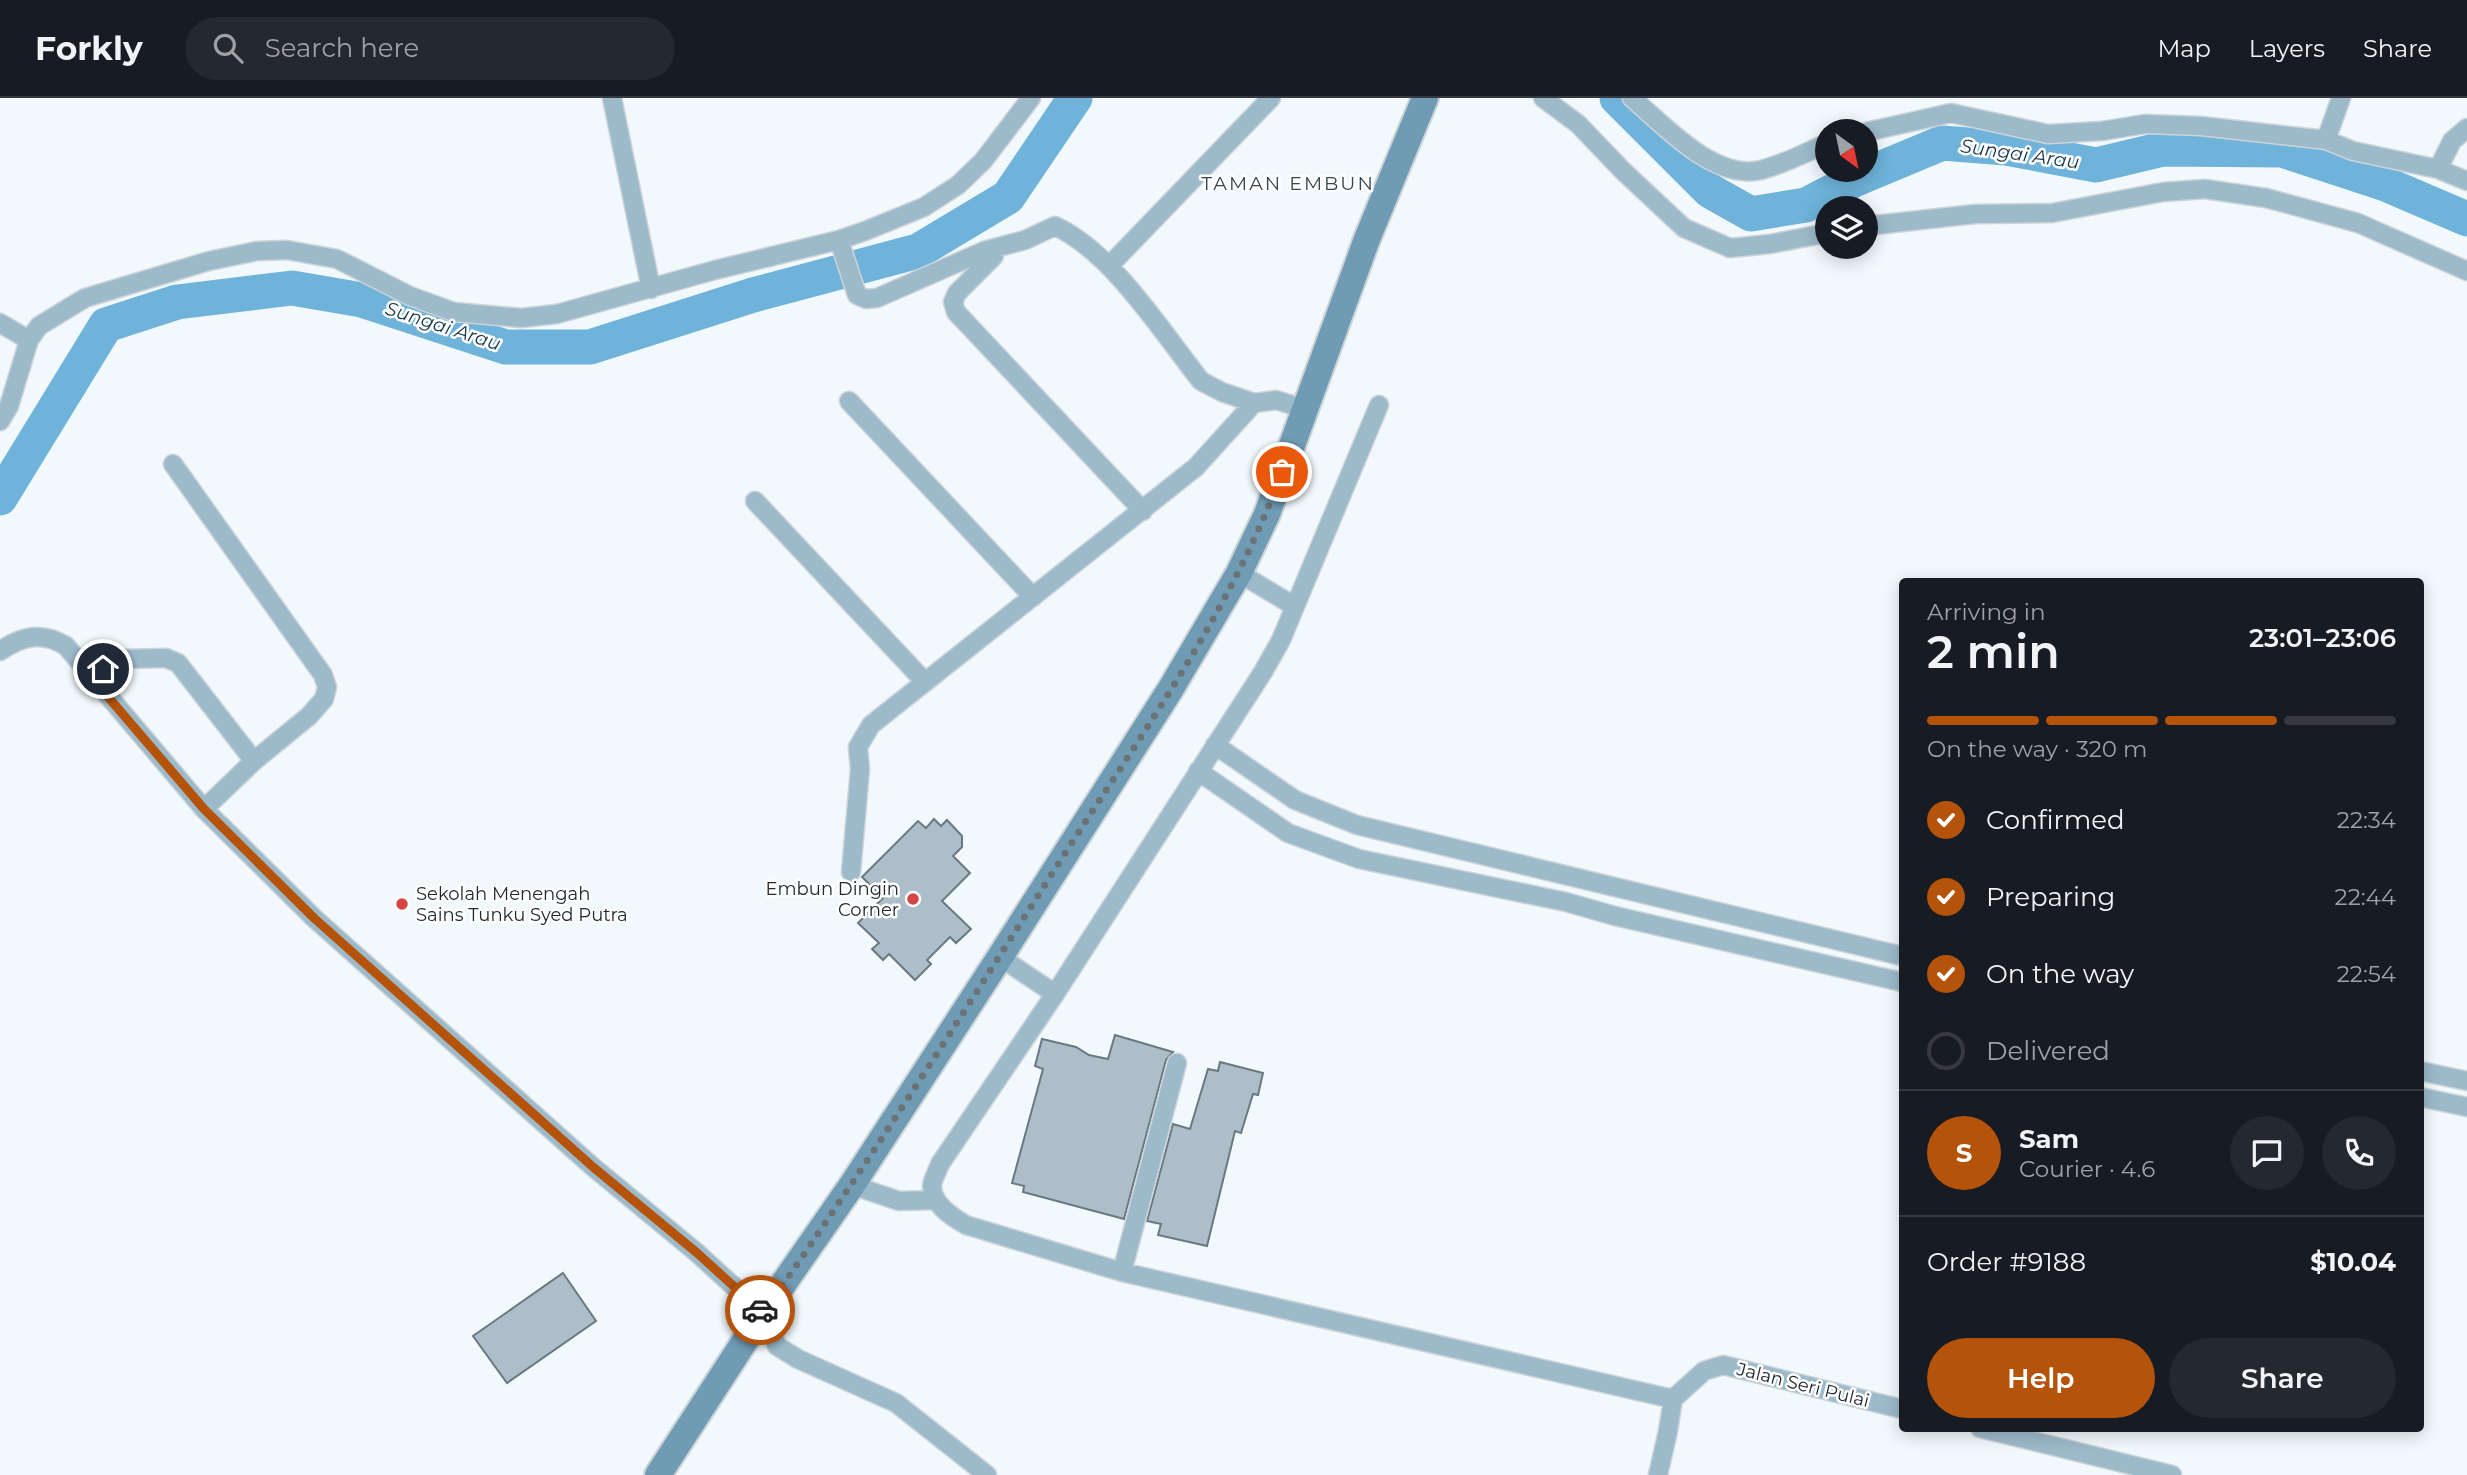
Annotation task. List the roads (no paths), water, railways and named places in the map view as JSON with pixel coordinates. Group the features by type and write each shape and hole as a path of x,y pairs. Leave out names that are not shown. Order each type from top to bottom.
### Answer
{"main road":[{"path":"658,1475 763,1313 852,1185 1000,957 1170,690 1239,573 1266,514 1367,239 1425,98"}],"street":[{"path":"612,98 651,289"},
{"path":"0,421 9,406 29,340 39,326 85,298 209,261 257,251 287,250 337,259 410,296 454,312 521,318 557,314 715,270 840,245 924,207 958,185 983,161 1031,98"},
{"path":"1110,265 1271,98"},
{"path":"1543,98 1578,124 1684,228 1730,248 1815,235"},
{"path":"1632,98 1696,152 1736,171 1759,170 1815,148"},
{"path":"2326,140 2342,98"},
{"path":"1878,128 1952,106 2048,134 2102,131 2146,124 2201,127 2326,140 2353,151 2438,169 2467,181"},
{"path":"2438,169 2452,141 2467,128"},
{"path":"1878,225 1975,214 2052,213 2163,192 2205,189 2266,198 2358,223 2467,271"},
{"path":"840,245 857,295 866,299 877,298 984,251 1025,240 1055,226 1068,232 1110,265 1201,381 1222,392 1254,403 1276,400 1305,409"},
{"path":"995,249 994,256 957,293 953,302 956,312 1143,510"},
{"path":"0,323 29,340"},
{"path":"849,401 1033,597"},
{"path":"850,872 860,769 858,747 871,725 1196,467 1254,403"},
{"path":"1379,405 1281,640 1269,661 1055,994 940,1164 932,1186 936,1200 950,1216 966,1225 1122,1272 1672,1399 1658,1475"},
{"path":"173,464 323,675 327,687 324,699 309,716 254,761 204,809"},
{"path":"755,501 925,682"},
{"path":"1239,573 1294,607"},
{"path":"0,651 22,638 39,635 53,638 66,646 204,809 314,918 593,1167 696,1252 763,1313 778,1346 799,1359 896,1403 987,1475"},
{"path":"91,677 122,660 166,658 178,663 254,761"},
{"path":"1215,745 1295,800 1357,825 1899,955"},
{"path":"1198,771 1288,833 1359,859 1566,902 1615,916 1899,981"},
{"path":"1000,957 1055,994"},
{"path":"1122,1272 1177,1063"},
{"path":"2424,1073 2467,1081"},
{"path":"2424,1098 2467,1107"},
{"path":"852,1185 899,1201 936,1200"},
{"name":"Jalan Seri Pulai","path":"1672,1399 1704,1371 1723,1365 1899,1408"},
{"path":"1996,1432 2172,1475"}],"waterway":[{"name":"Sungai Arau","path":"0,498 106,325 177,302 292,288 362,300 506,347 590,347 753,295 918,251 1008,197 1075,98"},
{"name":"Sungai Arau","path":"1617,98 1710,191 1751,214 1806,205 1856,179 1942,143 2006,148 2096,165 2163,149 2282,150 2383,183 2467,219"}],"place":[{"name":"Embun Dingin Corner","path":"913,899"},
{"name":"Sekolah Menengah Sains Tunku Syed Putra","path":"402,904"}],"district":[{"name":"TAMAN EMBUN","path":"1288,183"}]}
